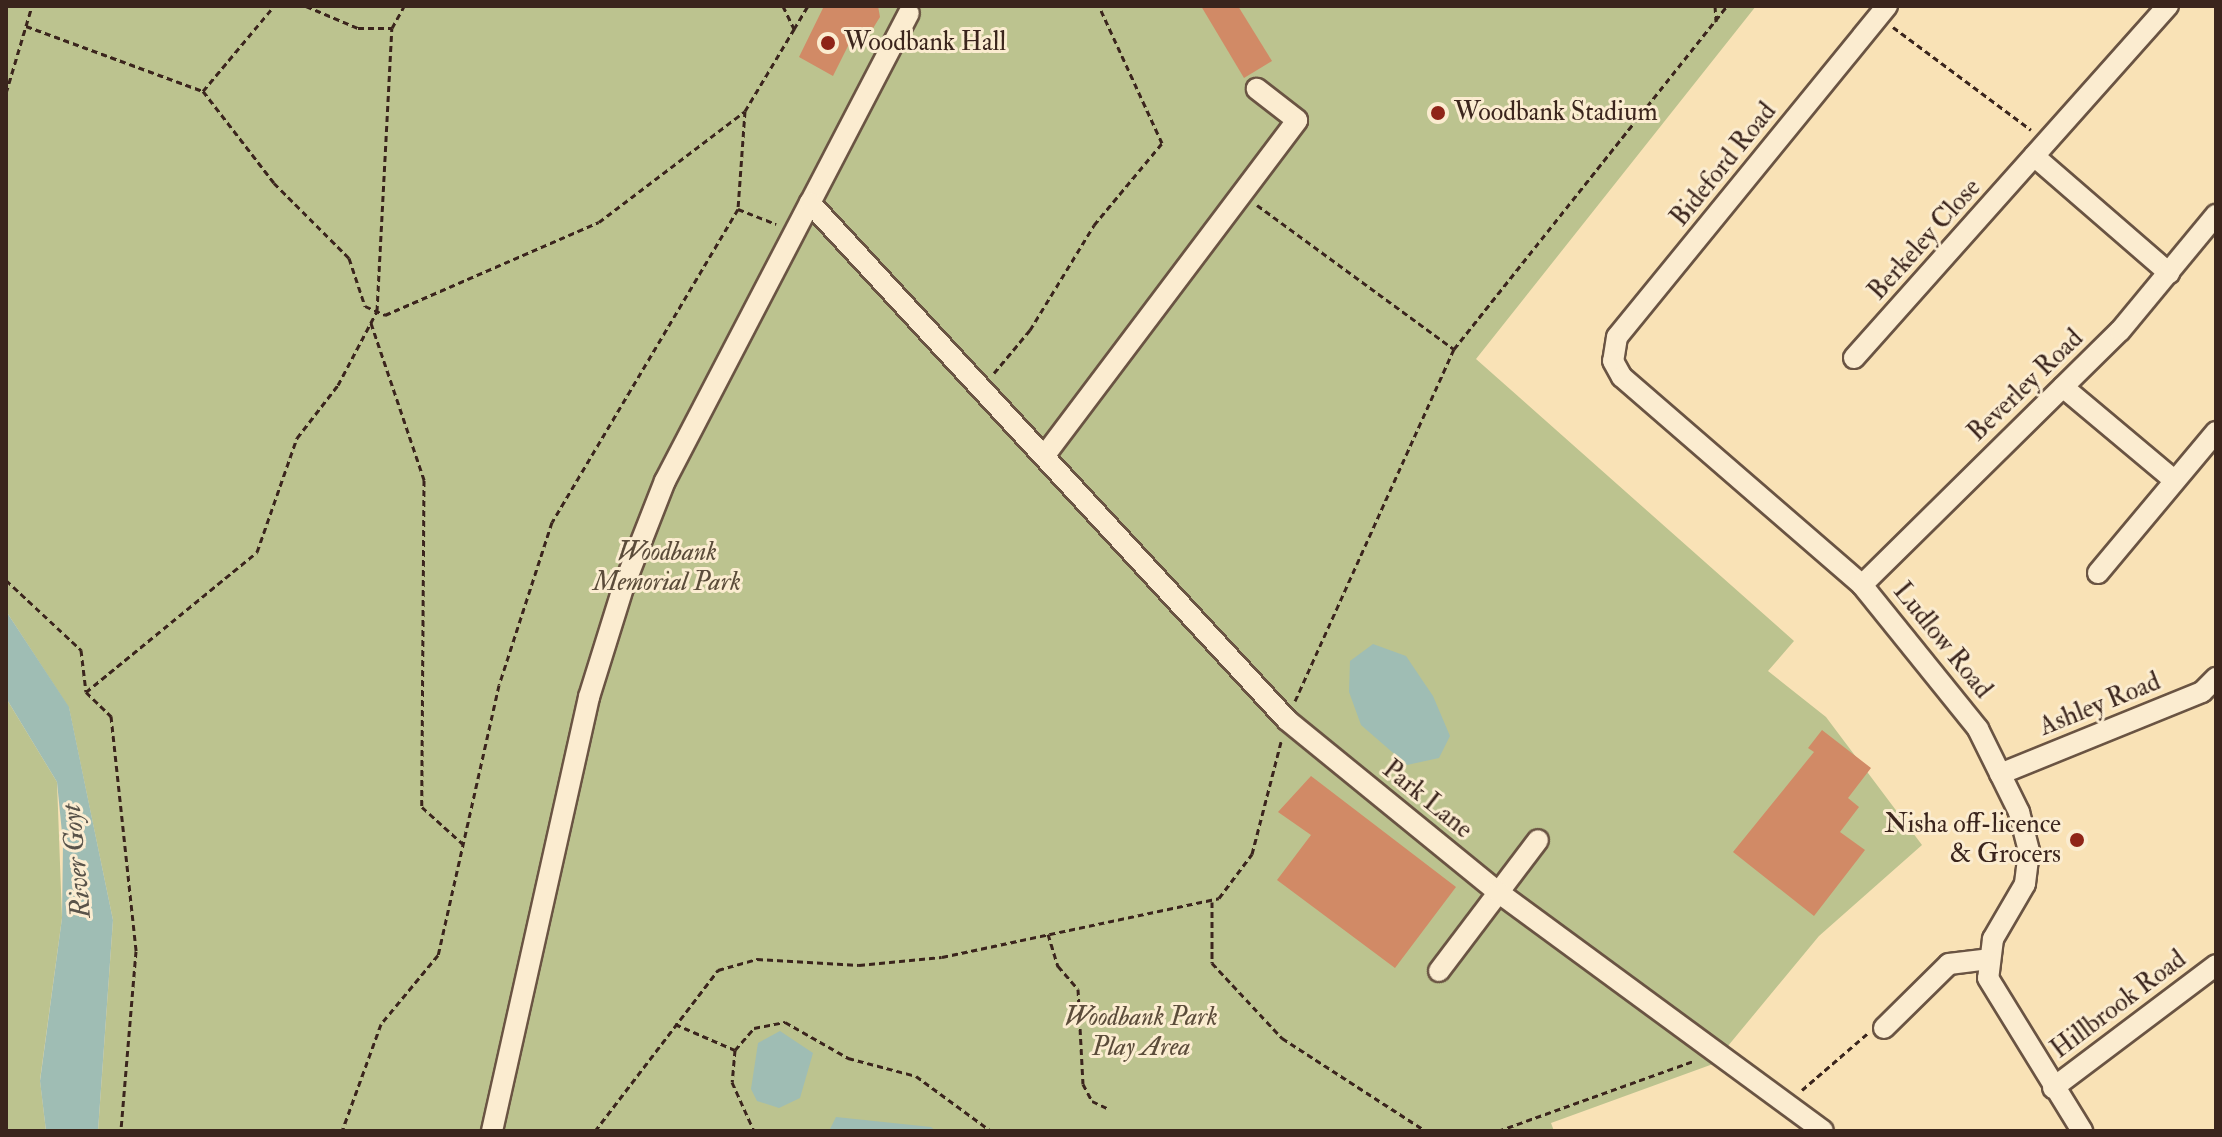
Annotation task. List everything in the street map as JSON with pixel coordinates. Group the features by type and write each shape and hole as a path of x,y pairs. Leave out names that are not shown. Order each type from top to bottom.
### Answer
{"street":[{"name":"Berkeley Close","path":"1854,358 2168,6"},
{"name":"Bideford Road","path":"1613,361 1617,337 1883,11"},
{"path":"492,1131 589,697 623,588 665,481 909,13"},
{"path":"1045,455 1297,120 1257,89"},
{"path":"2040,149 2169,273"},
{"name":"Park Lane","path":"810,203 982,384 1287,720 1498,892 1790,1101 1823,1131"},
{"name":"Beverley Road","path":"1862,585 2063,387 2169,273 2216,215"},
{"name":"Ludlow Road","path":"1613,361 1622,377 1862,585 1951,688 2019,812 2030,867 1987,959"},
{"path":"2063,387 2174,480"},
{"path":"2098,573 2216,432"},
{"name":"Ashley Road","path":"2000,774 2202,692 2216,678"},
{"path":"1439,971 1538,840"},
{"path":"1884,1028 1949,964 1987,959 1993,992 2082,1131"},
{"name":"Hillbrook Road","path":"2053,1088 2216,965"}],"path":[{"path":"6,93 32,6"},
{"path":"203,91 274,6"},
{"path":"306,6 358,28 392,28"},
{"path":"86,692 257,552 297,438 338,385 377,311 392,28 404,6"},
{"path":"783,6 794,29"},
{"path":"26,26 203,91 274,183 349,258 365,306 385,315 599,222 745,111 808,6"},
{"path":"982,384 1030,330 1094,225 1162,143 1099,6"},
{"path":"1715,6 1716,22"},
{"path":"1426,1131 1282,1038 1222,974 1207,944 1212,900 1252,854 1287,720 1454,349 1727,6"},
{"path":"1883,11 1979,84 2040,149"},
{"path":"342,1131 381,1024 438,955 499,685 552,522 738,209 745,111"},
{"path":"1242,194 1454,349"},
{"path":"738,209 795,232"},
{"path":"371,323 424,480 422,807 463,844"},
{"path":"6,580 81,650 86,692 111,716 132,864 136,951 121,1131"},
{"path":"595,1131 718,970 757,959 859,965 942,957 1212,900"},
{"path":"1048,934 1058,966 1078,989 1083,1084 1092,1101 1109,1109"},
{"path":"6,1014 6,1028"},
{"path":"754,1131 732,1082 735,1050 754,1028 785,1022 848,1058 916,1076 991,1131"},
{"path":"675,1024 735,1050"},
{"path":"1790,1101 1858,1036 1884,1028"},
{"path":"1498,1131 1722,1054"}],"green space":[{"name":"Woodbank Memorial Park","path":"6,6 1756,6 1476,359 1794,641 1768,671 1826,717 1922,845 1819,936 1713,1064 1551,1123 1554,1131 98,1131 113,920 69,708 6,611"},
{"path":"6,698 57,782 62,918 40,1080 46,1131 6,1131"}],"water":[{"name":"River Goyt","path":"6,611 69,707 113,920 98,1131 46,1131 40,1081 62,918 63,843 57,782 6,698"},
{"path":"1373,644 1406,656 1433,696 1450,736 1439,758 1407,765 1361,725 1349,692 1350,661"},
{"path":"780,1031 813,1053 800,1098 779,1108 757,1101 751,1089 758,1043"},
{"path":"836,1117 931,1127 936,1131 829,1131"}],"building":[{"name":"Woodbank Hall","path":"824,6 878,6 880,17 862,46 851,40 833,76 799,57"},
{"path":"1201,6 1238,6 1272,61 1244,78"},
{"path":"1822,730 1871,768 1848,798 1859,807 1840,832 1865,850 1814,916 1733,852 1814,752 1808,748"},
{"path":"1311,776 1456,887 1395,968 1277,880 1311,835 1278,812"}],"place":[{"name":"Woodbank Hall","path":"828,43"},
{"name":"Woodbank Stadium","path":"1438,113"},
{"name":"Nisha off-licence & Grocers","path":"2077,840"}],"park label":[{"name":"Woodbank Park Play Area","path":"1141,1033"}]}
